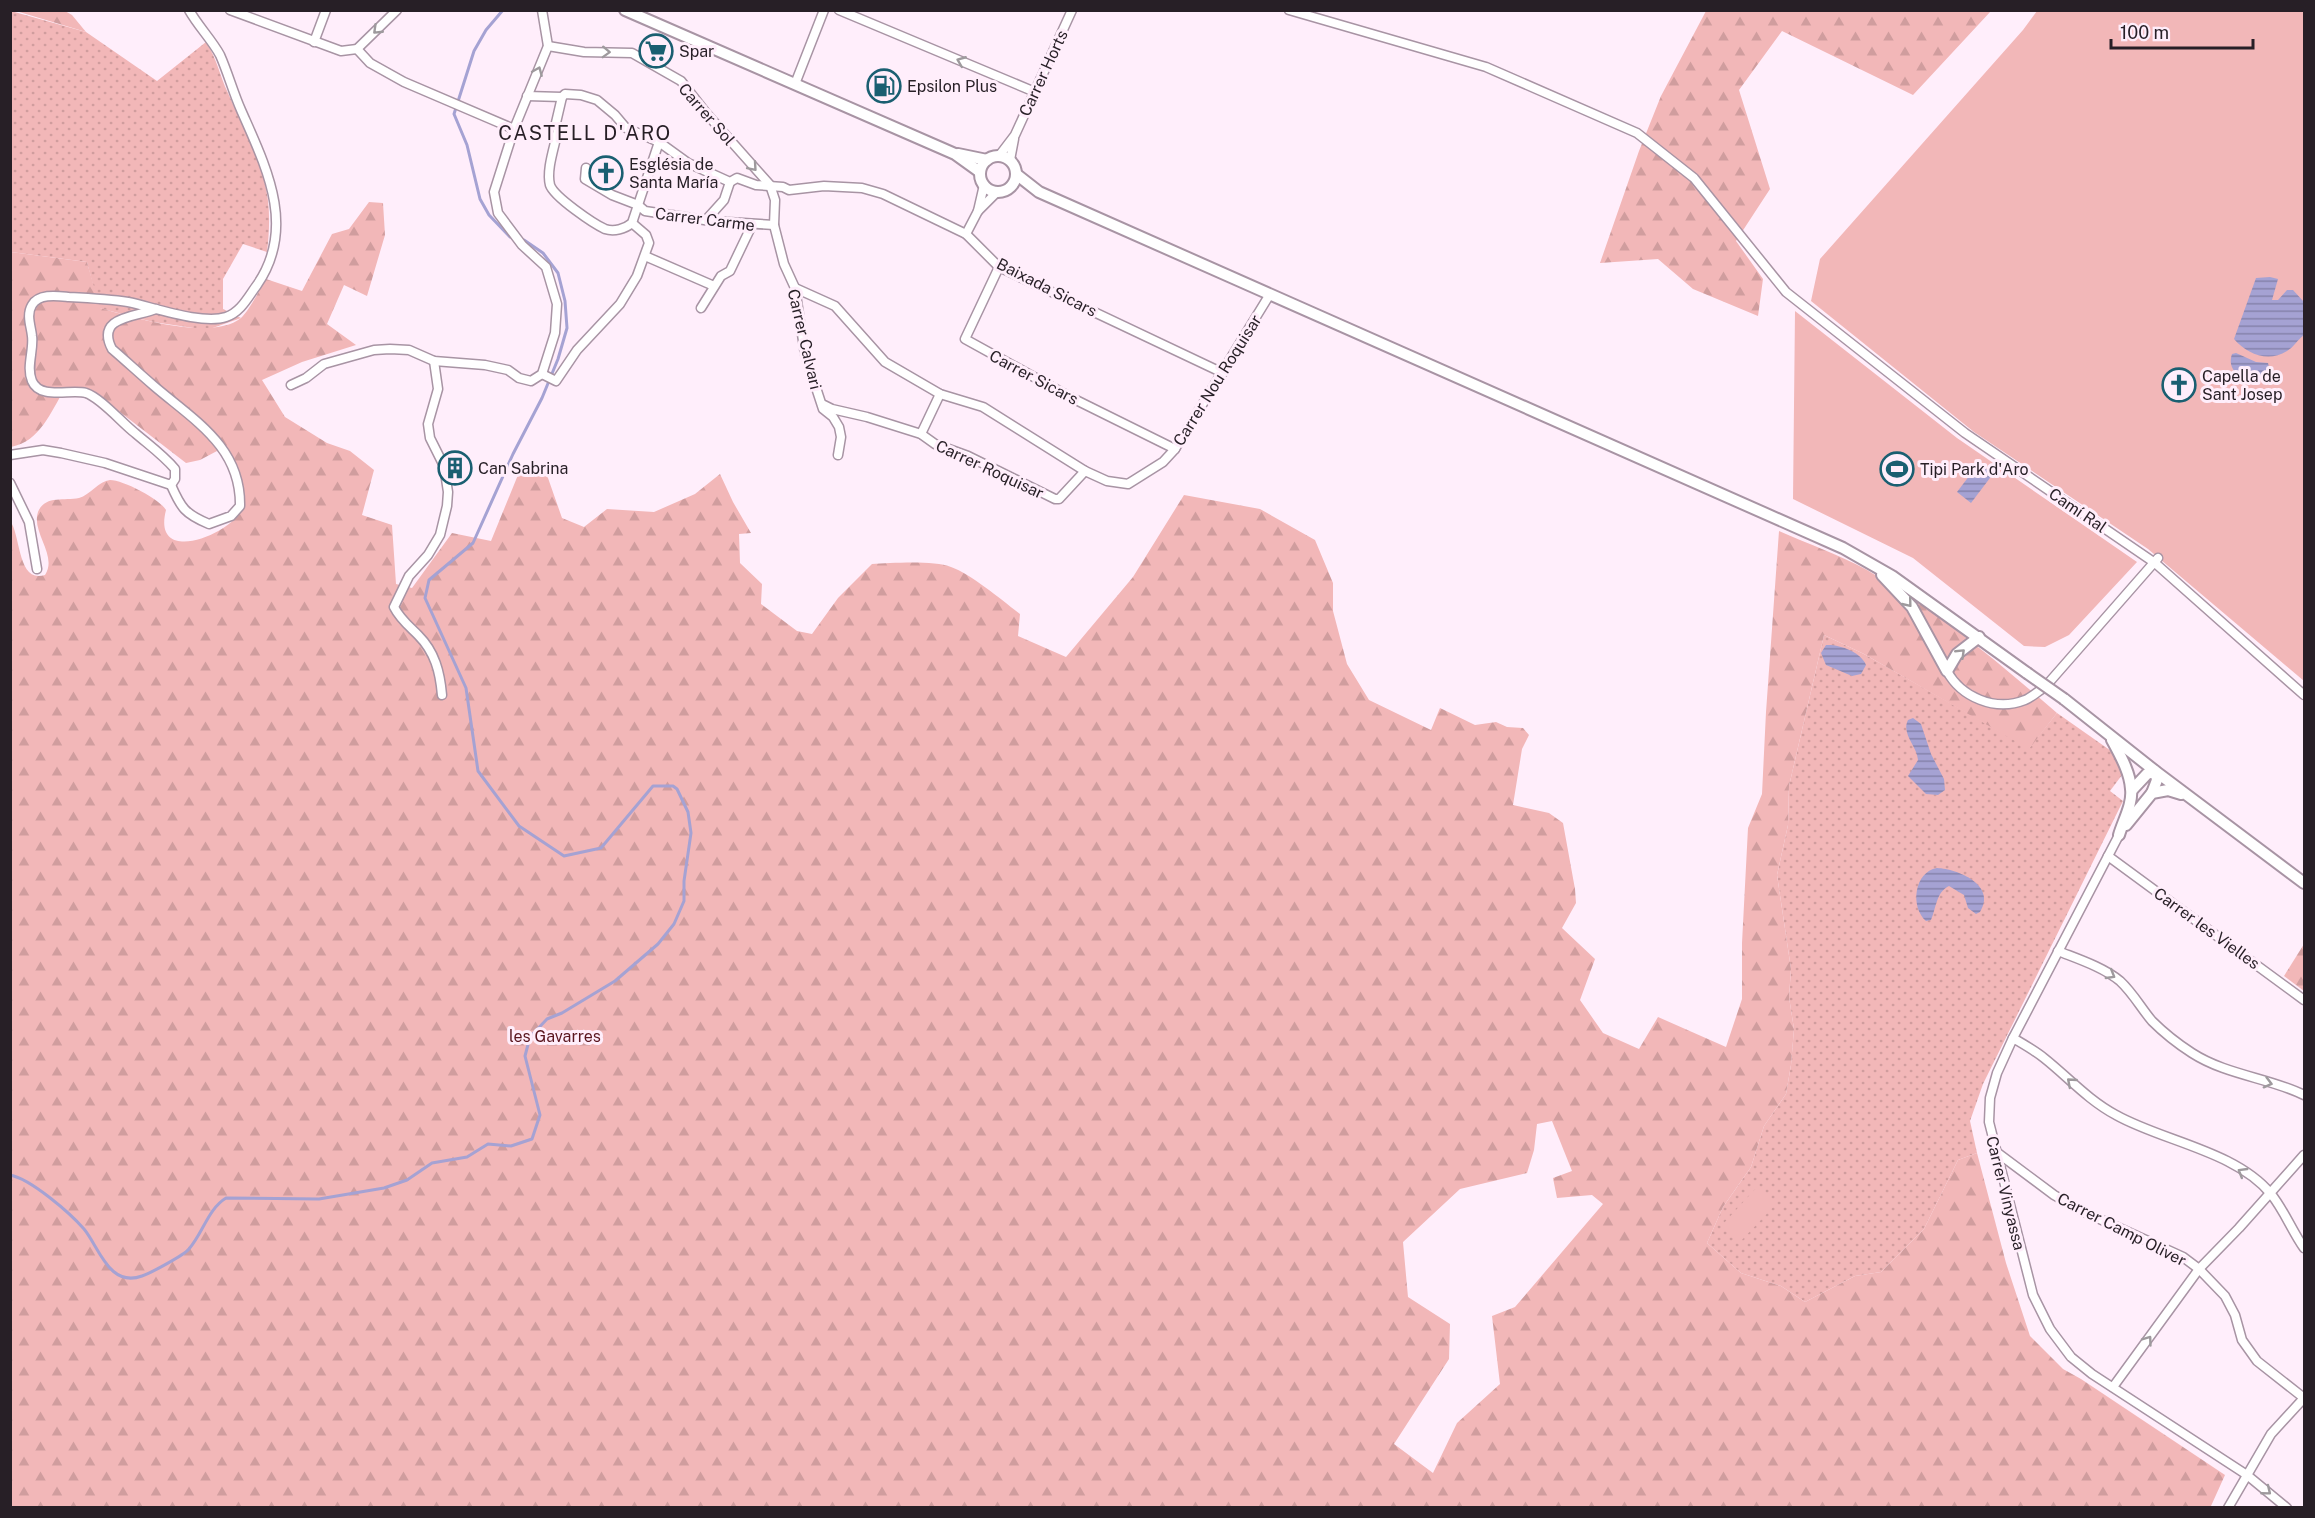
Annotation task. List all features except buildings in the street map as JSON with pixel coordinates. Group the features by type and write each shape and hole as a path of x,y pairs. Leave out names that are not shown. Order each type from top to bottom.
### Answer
{"street":[{"path":"171,485 175,479 175,469 166,458 102,404 87,393 41,390 32,382 30,371 33,338 28,316 32,304 40,298 94,298 202,318 224,318 234,313 243,304 266,272 273,255 276,236 273,192 261,155 220,55 189,10"},
{"path":"230,10 340,51 357,49 397,10"},
{"path":"314,42 326,10"},
{"path":"291,385 306,378 324,364 374,350 390,349 409,350 433,361 485,365 508,370 519,378 531,381 543,375 555,333 557,304 546,267 522,245 498,213 494,192 514,129 548,46 542,10"},
{"path":"625,10 955,154 980,172 984,185 978,211 966,234"},
{"path":"795,84 824,10"},
{"path":"838,10 1035,92"},
{"name":"Carrer Horts","path":"1005,158 1072,10"},
{"name":"Camí Ral","path":"1289,10 1486,67 1632,129 1694,178 1785,292 1965,433 2157,560 2304,695"},
{"name":"Carrer Sol","path":"548,46 584,52 632,53 681,81 706,113 770,185 775,200"},
{"path":"357,49 370,63 387,73 514,129"},
{"name":"Baixada Sicars","path":"528,96 562,97 565,94 573,94 597,100 626,128 658,142 688,163 730,182 737,178 756,185 770,185 789,190 824,186 862,188 883,194 966,234 999,267 1223,373"},
{"path":"562,97 555,127 558,129 551,162 549,181 551,189 571,207 606,229 625,229 632,224 658,142"},
{"path":"955,154 987,160 1005,158 1016,174 1039,192"},
{"path":"980,172 987,160"},
{"name":"Carrer Carme","path":"586,168 585,179 612,195 638,205 645,211 752,225 774,225"},
{"path":"1010,187 1016,174"},
{"path":"706,220 724,200 730,182"},
{"path":"984,185 997,192"},
{"path":"978,211 997,192 1010,187 1039,192 1790,523 1867,561 1901,582 2064,699 2186,795 2304,883"},
{"path":"775,200 789,190"},
{"name":"Carrer Calvari","path":"775,200 774,225 784,264 795,288 805,354 820,403 839,427 838,455"},
{"path":"543,375 556,381 577,350 620,304 637,276 649,243 646,236 632,224"},
{"path":"701,308 720,276 730,271 752,225"},
{"path":"645,256 714,286"},
{"name":"Carrer Sicars","path":"999,267 965,339 1072,398 1175,449"},
{"name":"Carrer Nou Roquisar","path":"795,288 835,306 885,362 939,394 983,407 1085,471 1107,481 1128,484 1163,462 1175,449 1270,294"},
{"path":"10,455 43,450 105,463 171,485 180,506 192,517 209,524 231,516 240,506 240,488 233,467 222,448 205,428 112,349 108,340 108,331 114,322 157,309"},
{"path":"433,361 438,389 429,424 430,438 444,466 448,492 447,506 440,535 428,555 409,576 394,607 399,617 420,637 433,654 441,676 442,695"},
{"name":"Carrer Roquisar","path":"921,434 939,394"},
{"name":"Carrer Roquisar","path":"820,403 832,409 921,434 935,444 968,456 1055,499 1059,499 1085,471"},
{"path":"10,483 29,522 37,569"},
{"path":"1867,561 1912,607 1954,683 1977,700 2005,704 2025,700 2045,687 2157,560"},
{"path":"1947,671 1957,654 1979,638"},
{"path":"2111,737 2124,761 2132,790 2118,835"},
{"path":"2132,790 2147,774 2155,771"},
{"path":"2118,835 2152,793 2157,780 2155,771"},
{"path":"2152,793 2168,790 2186,795"},
{"name":"Carrer Vinyassa","path":"2118,835 1997,1073 1990,1098 1989,1122 1995,1151 2033,1294 2050,1329 2071,1357 2092,1374 2247,1475 2287,1508"},
{"name":"Carrer les Vielles","path":"2109,856 2304,1000"},
{"path":"2058,951 2119,980 2152,1020 2174,1041 2194,1055 2254,1079 2295,1090 2304,1095"},
{"path":"2013,1038 2043,1057 2092,1100 2115,1115 2208,1152 2260,1182 2271,1194 2304,1248"},
{"name":"Carrer Camp Oliver","path":"1995,1151 2054,1195 2080,1210 2183,1257 2199,1269 2225,1296 2235,1315 2242,1340 2257,1361 2304,1398"},
{"path":"2113,1388 2199,1269 2271,1194 2304,1155"},
{"path":"2228,1508 2271,1434 2304,1398"}],"green space":[{"path":"11,11 86,32 157,81 206,42 257,160 268,201 267,252 243,244 223,279 223,309 241,318 207,330 153,322 99,308 87,262 11,252"},
{"path":"16,11 65,11 72,15 86,32"},
{"path":"1706,11 1991,11 1913,95 1782,31 1739,90 1770,189 1736,241 1763,279 1758,316 1693,289 1658,259 1600,263 1661,96"},
{"path":"2037,11 2304,11 2304,681 2148,549 1974,432 1811,301 1820,259 2023,30"},
{"name":"les Gavarres","path":"369,202 383,203 385,235 367,296 344,285 327,324 356,345 302,362 262,380 285,417 327,443 350,451 374,470 362,515 392,525 396,584 412,588 452,533 491,541 520,470 534,459 548,478 562,518 584,527 607,509 654,512 695,494 720,474 751,533 739,534 740,563 762,584 761,604 797,631 812,634 838,598 872,564 934,563 951,567 968,575 1020,614 1018,636 1066,657 1133,577 1184,495 1260,509 1315,540 1333,583 1333,611 1347,664 1369,700 1431,730 1440,708 1475,725 1496,722 1507,727 1523,728 1529,735 1522,749 1513,805 1549,813 1563,823 1576,903 1562,928 1595,959 1580,1000 1603,1033 1639,1049 1658,1017 1726,1047 1742,999 1742,943 1748,828 1762,794 1779,531 1835,554 1893,585 1989,655 2057,713 2029,749 1864,654 1824,635 1789,786 1788,825 1777,875 1791,969 1789,997 1794,1029 1786,1094 1764,1126 1751,1167 1723,1207 1707,1243 1741,1273 1781,1286 1805,1302 1855,1276 1881,1272 1924,1229 1958,1160 1977,1153 2006,1263 2030,1336 2063,1369 2225,1475 2211,1506 2213,1507 11,1507 10,521 14,527 21,556 29,572 36,576 45,575 48,568 47,552 37,520 38,512 45,503 79,498 106,481 116,481 149,496 162,506 166,510 165,528 171,538 182,541 196,540 225,527 237,517 243,507 244,494 231,458 217,451 200,460 186,463 103,399 65,389 37,432 30,439 11,447 11,252 87,262 100,308 172,325 211,328 228,325 241,318 266,279 302,291 332,234 349,229","holes":["1552,1121 1572,1171 1553,1178 1557,1198 1592,1195 1603,1204 1515,1307 1492,1316 1500,1384 1457,1423 1433,1473 1394,1444 1449,1359 1450,1324 1408,1297 1403,1242 1460,1189 1527,1173 1534,1150 1537,1124"]},
{"name":"Tipi Park d'Aro","path":"1795,311 1957,438 2137,562 2069,635 2045,647 2024,646 1913,558 1793,499"},
{"path":"1824,635 1864,654 2029,748 2057,713 2114,753 2122,775 2110,791 2123,801 1983,1084 1970,1121 1977,1153 1958,1160 1924,1229 1881,1272 1855,1276 1805,1302 1781,1286 1741,1273 1707,1243 1723,1207 1751,1167 1764,1126 1786,1094 1794,1029 1789,997 1791,969 1777,875 1788,825 1789,786"},
{"path":"2304,944 2304,991 2284,976"},
{"path":"1757,1187 1776,1204 1741,1241 1723,1224"}],"water":[{"path":"2256,278 2278,279 2272,300 2278,300 2287,290 2293,290 2304,302 2304,335 2280,355 2265,356 2251,353 2234,339"},
{"path":"2236,353 2256,362 2268,363 2270,371 2264,376 2250,379 2237,374 2231,362 2232,354"},
{"path":"1979,463 1993,474 1971,503 1957,492"},
{"path":"1826,645 1843,647 1859,656 1866,665 1861,674 1852,676 1826,665 1821,653"},
{"path":"1913,718 1921,724 1931,754 1944,779 1945,790 1938,795 1926,794 1908,776 1918,760 1906,730 1908,720"},
{"path":"1937,868 1964,875 1979,886 1984,902 1980,912 1976,914 1968,908 1964,895 1949,886 1941,892 1931,920 1926,921 1918,907 1917,891 1923,876"}],"waterway":[{"path":"503,10 486,30 474,51 454,114 467,145 480,199 489,215 510,237"},
{"path":"10,1175 28,1183 60,1206 84,1229 106,1264 121,1276 131,1278 142,1276 186,1252 215,1208 226,1198 319,1199 384,1188 407,1180 432,1163 467,1157 488,1144 511,1146 532,1139 540,1115 525,1056 530,1037 547,1019 562,1013 615,981 658,944 674,924 684,901 684,881 691,833 688,812 677,789 673,786 653,786 601,848 564,856 519,826 478,771 466,688 425,598 429,580 473,543 513,454 542,398 558,359 567,328 565,301 558,273 543,253 524,240"}],"place":[{"name":"Spar","path":"656,51"},
{"name":"Epsilon Plus","path":"884,86"},
{"name":"Església de Santa María","path":"606,173"},
{"name":"Capella de Sant Josep","path":"2179,385"},
{"name":"Can Sabrina","path":"455,468"},
{"name":"Tipi Park d'Aro","path":"1897,469"}],"district":[{"name":"CASTELL D'ARO","path":"585,133"}]}
